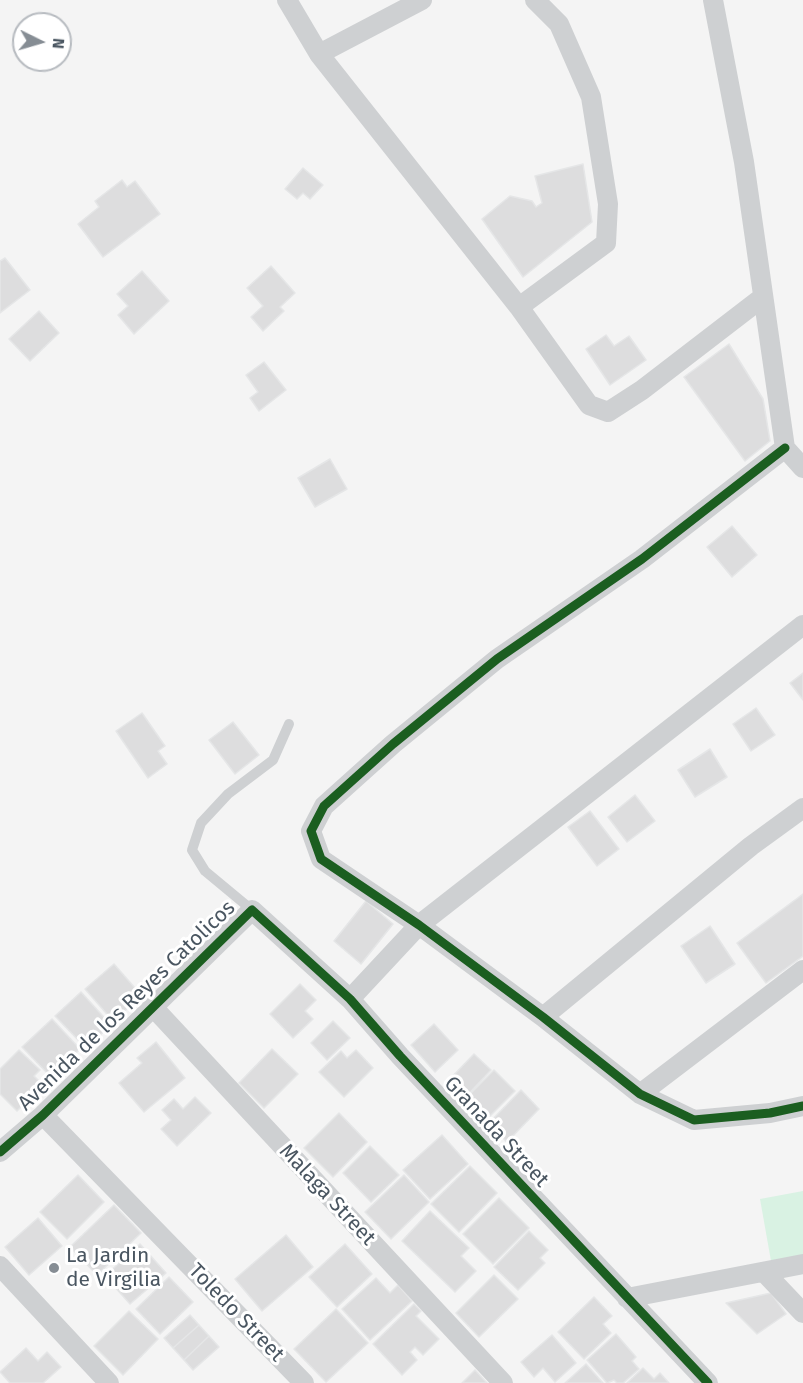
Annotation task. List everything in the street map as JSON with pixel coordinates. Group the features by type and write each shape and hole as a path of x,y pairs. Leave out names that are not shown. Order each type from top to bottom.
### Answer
{"street":[{"path":"287,0 319,54 519,307 589,405 608,412 642,390 763,297"},
{"path":"319,54 422,0"},
{"path":"519,307 606,243 608,204 591,97 560,24 535,0"},
{"path":"713,0 744,162 785,448 803,468"},
{"path":"785,448 642,559 497,659 393,744 324,806 311,831 321,858 419,925 543,1017 640,1094 694,1120 770,1113 803,1106"},
{"path":"350,999 419,925 803,625"},
{"path":"543,1017 751,846 803,808"},
{"name":"Granada Street","path":"252,910 350,999 400,1056 708,1383"},
{"name":"Avenida de los Reyes Catolicos","path":"0,1152 43,1115 252,910"},
{"path":"640,1094 803,970"},
{"name":"Malaga Street","path":"152,1006 503,1383"},
{"name":"Toledo Street","path":"43,1115 304,1383"},
{"path":"627,1298 803,1264"},
{"path":"0,1266 109,1383"},
{"path":"764,1272 803,1312"}],"lane":[{"path":"252,910 205,871 192,850 201,823 228,794 273,760 289,724"}],"green space":[{"path":"803,1191 803,1255 771,1261 760,1199"}],"building":[{"path":"583,164 592,222 523,277 482,219 510,196 532,201 536,207 542,203 535,176"},
{"path":"303,168 323,185 310,199 303,193 297,199 285,189"},
{"path":"122,180 127,187 135,181 160,214 103,257 78,224 99,207 95,201"},
{"path":"5,258 30,290 0,313 0,261"},
{"path":"271,266 295,293 280,307 284,311 263,331 251,317 263,306 247,288"},
{"path":"142,271 169,301 134,334 118,315 128,306 117,294"},
{"path":"39,311 59,333 30,361 9,339"},
{"path":"606,335 614,346 629,336 646,360 610,385 586,349"},
{"path":"729,344 763,399 770,441 745,461 684,377"},
{"path":"264,362 286,390 259,411 250,398 258,392 246,375"},
{"path":"330,459 347,489 315,507 298,478"},
{"path":"732,526 757,555 732,577 707,547"},
{"path":"803,673 803,700 790,683"},
{"path":"756,708 775,735 751,751 733,724"},
{"path":"142,713 165,746 158,751 167,764 148,778 116,731"},
{"path":"233,722 259,755 235,774 209,740"},
{"path":"710,749 727,777 695,797 678,770"},
{"path":"635,795 655,821 627,842 608,817"},
{"path":"590,811 619,849 597,866 568,827"},
{"path":"803,894 803,956 766,983 737,943"},
{"path":"366,901 393,924 361,964 334,941"},
{"path":"710,926 735,964 706,983 681,946"},
{"path":"114,964 142,996 113,1021 85,989"},
{"path":"300,984 316,1000 305,1011 313,1019 293,1038 270,1014"},
{"path":"81,992 111,1025 99,1036 95,1031 82,1044 55,1016"},
{"path":"52,1019 80,1049 51,1077 22,1047"},
{"path":"333,1021 350,1038 327,1060 311,1043"},
{"path":"434,1024 458,1050 435,1072 411,1045"},
{"path":"156,1042 185,1078 144,1112 119,1083 142,1063 137,1058"},
{"path":"272,1049 298,1074 264,1108 239,1083"},
{"path":"19,1050 40,1070 34,1076 43,1085 17,1111 0,1094 0,1069"},
{"path":"356,1050 373,1068 344,1097 319,1072 341,1051 347,1058"},
{"path":"474,1054 491,1070 462,1101 445,1084"},
{"path":"494,1070 515,1091 483,1123 469,1109 474,1104 467,1097"},
{"path":"521,1090 539,1109 507,1142 488,1124"},
{"path":"195,1097 211,1113 177,1146 161,1129 171,1120 162,1110 174,1099 183,1109"},
{"path":"339,1113 367,1142 333,1177 304,1148"},
{"path":"442,1135 468,1164 430,1199 403,1170"},
{"path":"370,1146 399,1175 371,1202 343,1173"},
{"path":"470,1166 497,1193 459,1232 431,1204"},
{"path":"78,1175 104,1202 67,1239 40,1212"},
{"path":"404,1175 429,1202 391,1239 365,1212"},
{"path":"499,1198 529,1228 493,1264 463,1234"},
{"path":"114,1205 141,1233 97,1275 70,1247"},
{"path":"430,1211 469,1248 461,1256 476,1271 455,1292 402,1241"},
{"path":"38,1218 62,1246 29,1275 5,1247"},
{"path":"529,1231 548,1250 540,1258 545,1263 518,1290 494,1267"},
{"path":"286,1235 313,1267 262,1311 235,1279"},
{"path":"140,1244 166,1273 130,1304 105,1276"},
{"path":"345,1244 372,1274 337,1307 309,1277"},
{"path":"494,1275 518,1299 479,1337 456,1313"},
{"path":"169,1277 193,1302 160,1334 136,1309"},
{"path":"376,1278 390,1293 398,1285 412,1301 370,1340 342,1309"},
{"path":"771,1293 786,1314 757,1334 726,1303"},
{"path":"594,1297 612,1316 603,1324 611,1333 584,1359 558,1332"},
{"path":"414,1304 421,1311 416,1316 439,1339 423,1355 415,1347 410,1352 417,1360 402,1375 373,1344"},
{"path":"336,1309 368,1343 326,1382 294,1349"},
{"path":"129,1311 158,1339 123,1375 94,1346"},
{"path":"190,1315 199,1325 173,1348 164,1338"},
{"path":"199,1325 209,1336 184,1360 173,1348"},
{"path":"616,1334 636,1357 632,1361 639,1369 623,1383 617,1383 614,1380 607,1383 587,1360"},
{"path":"552,1335 576,1363 555,1382 543,1368 534,1377 521,1362"},
{"path":"209,1336 219,1347 193,1370 184,1360"},
{"path":"26,1348 38,1361 47,1352 61,1367 43,1383 10,1383 0,1372"},
{"path":"586,1364 603,1383 565,1383"},
{"path":"643,1368 654,1379 660,1373 669,1383 627,1383"},
{"path":"475,1370 487,1383 462,1383"}],"cycle path":[{"path":"785,448 642,559 497,659 393,744 324,806 311,831 321,859 419,925 543,1017 640,1094 694,1120 770,1113 803,1106"},
{"path":"0,1152 43,1115 252,910 350,999 400,1056 708,1383"}],"place":[{"name":"La Jardin de Virgilia","path":"54,1268"}]}
